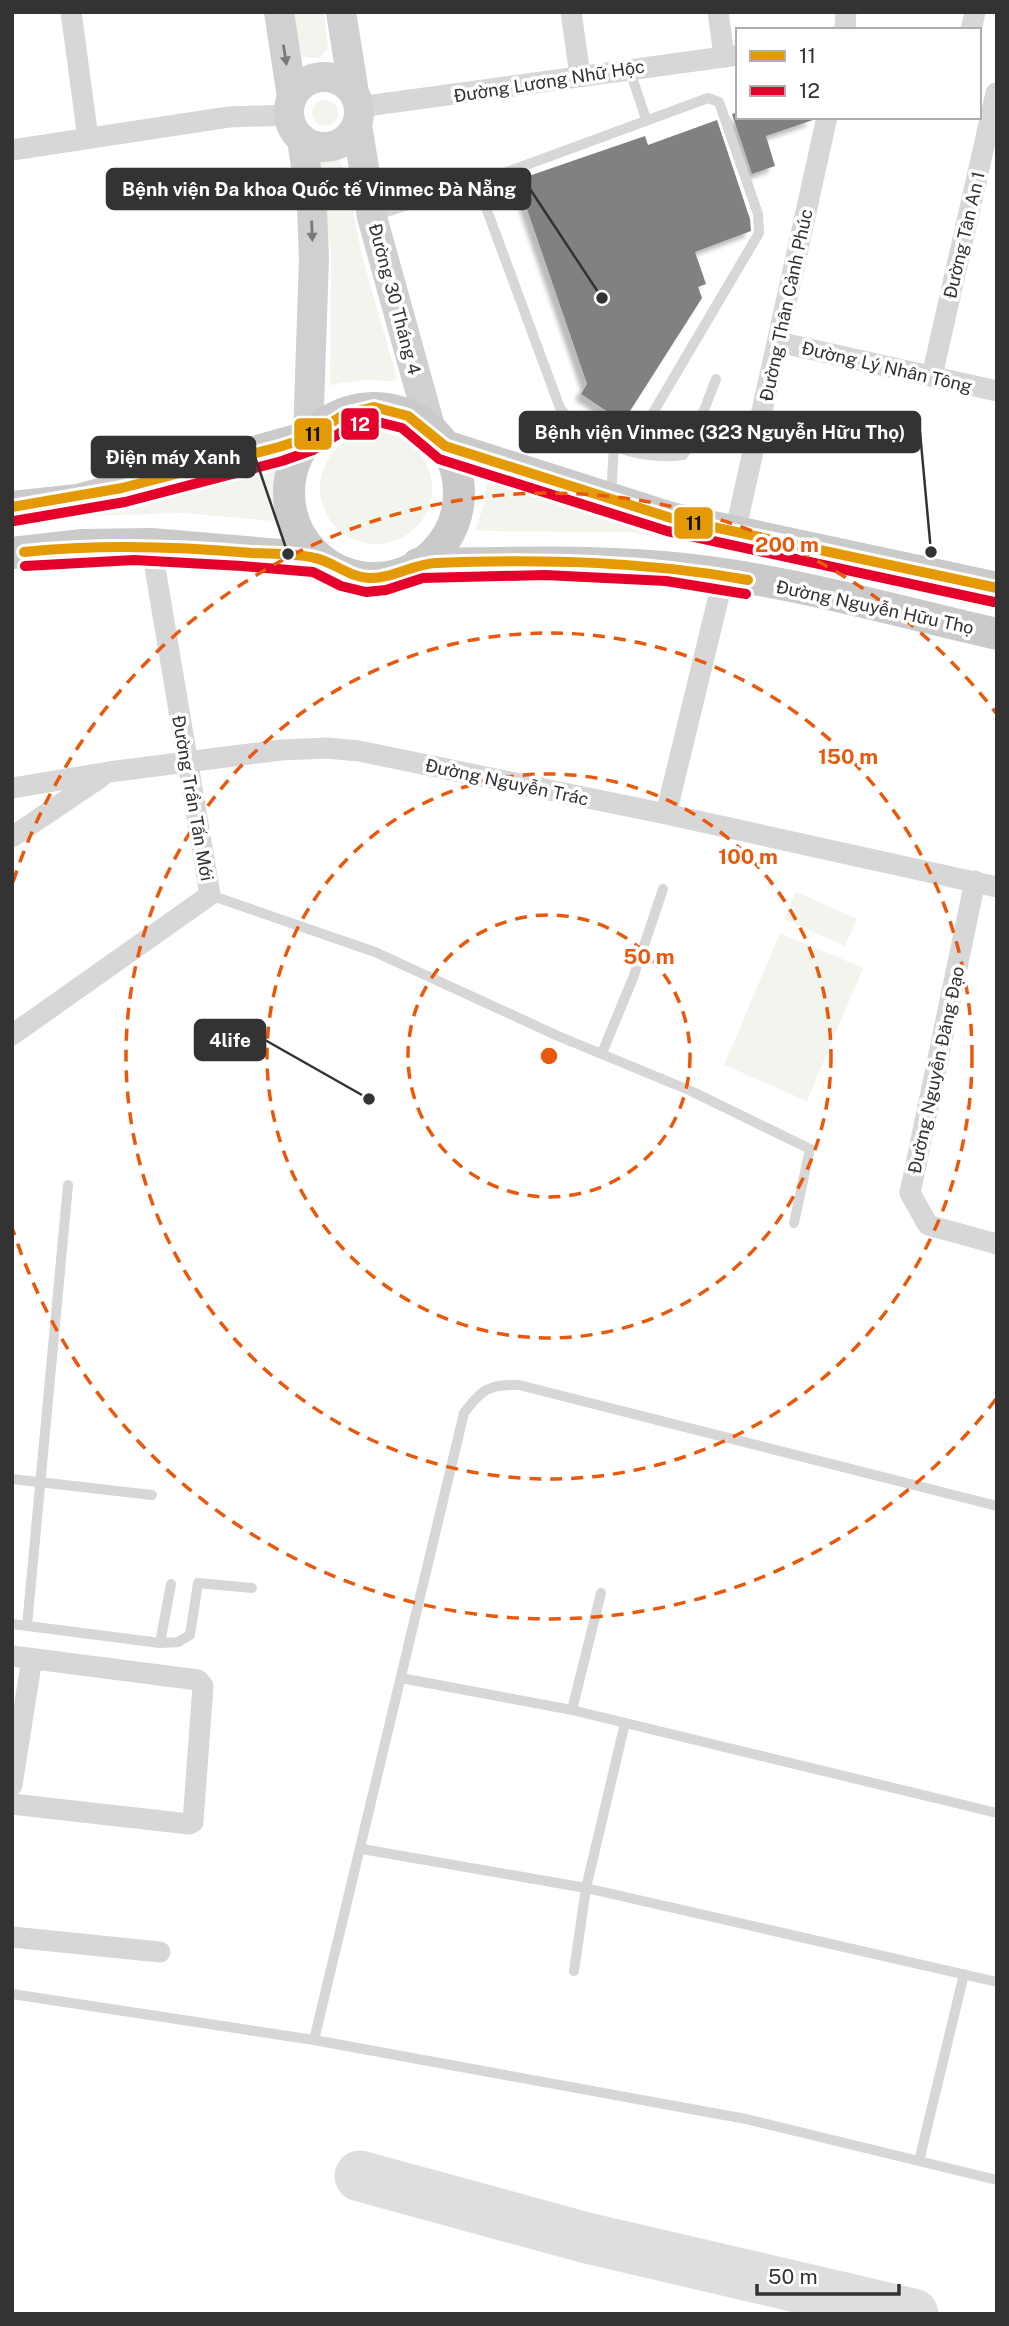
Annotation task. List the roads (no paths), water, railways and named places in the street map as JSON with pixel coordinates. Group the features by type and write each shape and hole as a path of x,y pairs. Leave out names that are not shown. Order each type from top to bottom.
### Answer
{"main road":[{"path":"363,408 393,409 419,421 438,438 454,466 458,493 454,521 440,546 418,564 394,576 366,578 339,571 317,558 299,534 290,509 289,482 297,456 308,437 335,416 363,408"},
{"path":"12,507 91,497 308,437"},
{"path":"438,438 671,518 997,588"},
{"path":"12,554 83,545 150,544 317,558"},
{"name":"Đường Nguyễn Hữu Thọ","path":"418,564 556,563 663,567 724,575 997,634"}],"street":[{"path":"71,12 88,138"},
{"path":"279,12 294,117 312,210 314,258 308,437"},
{"name":"Đường 30 Tháng 4","path":"341,12 372,217 438,438"},
{"path":"571,12 580,75"},
{"path":"718,12 731,56"},
{"name":"Đường Lương Nhữ Hộc","path":"357,108 629,68 731,56"},
{"path":"327,77 346,85 357,108 351,135 333,146 311,145 294,117 306,81 327,77"},
{"name":"Đường Tân An 1","path":"932,376 991,92"},
{"path":"12,150 246,115 294,117"},
{"name":"Đường Thân Cảnh Phúc","path":"735,533 827,119"},
{"name":"Đường Lý Nhân Tông","path":"778,342 997,391"},
{"name":"Đường Trần Tấn Mới","path":"12,1035 210,894 150,544"},
{"path":"666,814 724,575"},
{"name":"Đường Nguyễn Trác","path":"12,788 186,761 281,750 327,748 359,751 666,814 997,887"},
{"path":"12,837 109,772"},
{"name":"Đường Nguyễn Đăng Đạo","path":"975,881 910,1193 928,1225 997,1244"},
{"path":"12,1785 22,1657 198,1680 203,1686 193,1822 188,1824 12,1804"},
{"path":"12,1937 160,1952"}],"lane":[{"path":"629,68 646,119"},
{"path":"372,217 477,183 708,98 719,102 758,214 760,228 631,450"},
{"path":"477,183 560,408 570,422 583,432 614,446 670,457 683,455 693,439 716,379"},
{"path":"611,496 614,446"},
{"path":"602,1053 633,978 663,889"},
{"path":"210,894 375,952 691,1091 810,1149 794,1223"},
{"path":"27,1626 68,1185"},
{"path":"314,2040 362,1849 464,1413 475,1398 494,1384 519,1385 997,1506"},
{"path":"12,1479 152,1495"},
{"path":"12,1624 160,1643 178,1642 190,1635 198,1583 252,1588"},
{"path":"160,1643 171,1584"},
{"path":"572,1710 600,1593"},
{"path":"401,1678 572,1710 997,1813"},
{"path":"574,1971 586,1888 625,1723"},
{"path":"362,1849 586,1888 997,1982"},
{"path":"919,2161 964,1974"},
{"path":"12,1994 314,2040 746,2119 997,2180"}],"place":[{"name":"Bệnh viện Đa khoa Quốc tế Vinmec Đà Nẵng","path":"602,298"},
{"name":"Bệnh viện Vinmec (323 Nguyễn Hữu Thọ)","path":"931,552"},
{"name":"Điện máy Xanh","path":"288,554"},
{"name":"4life","path":"369,1099"}]}
